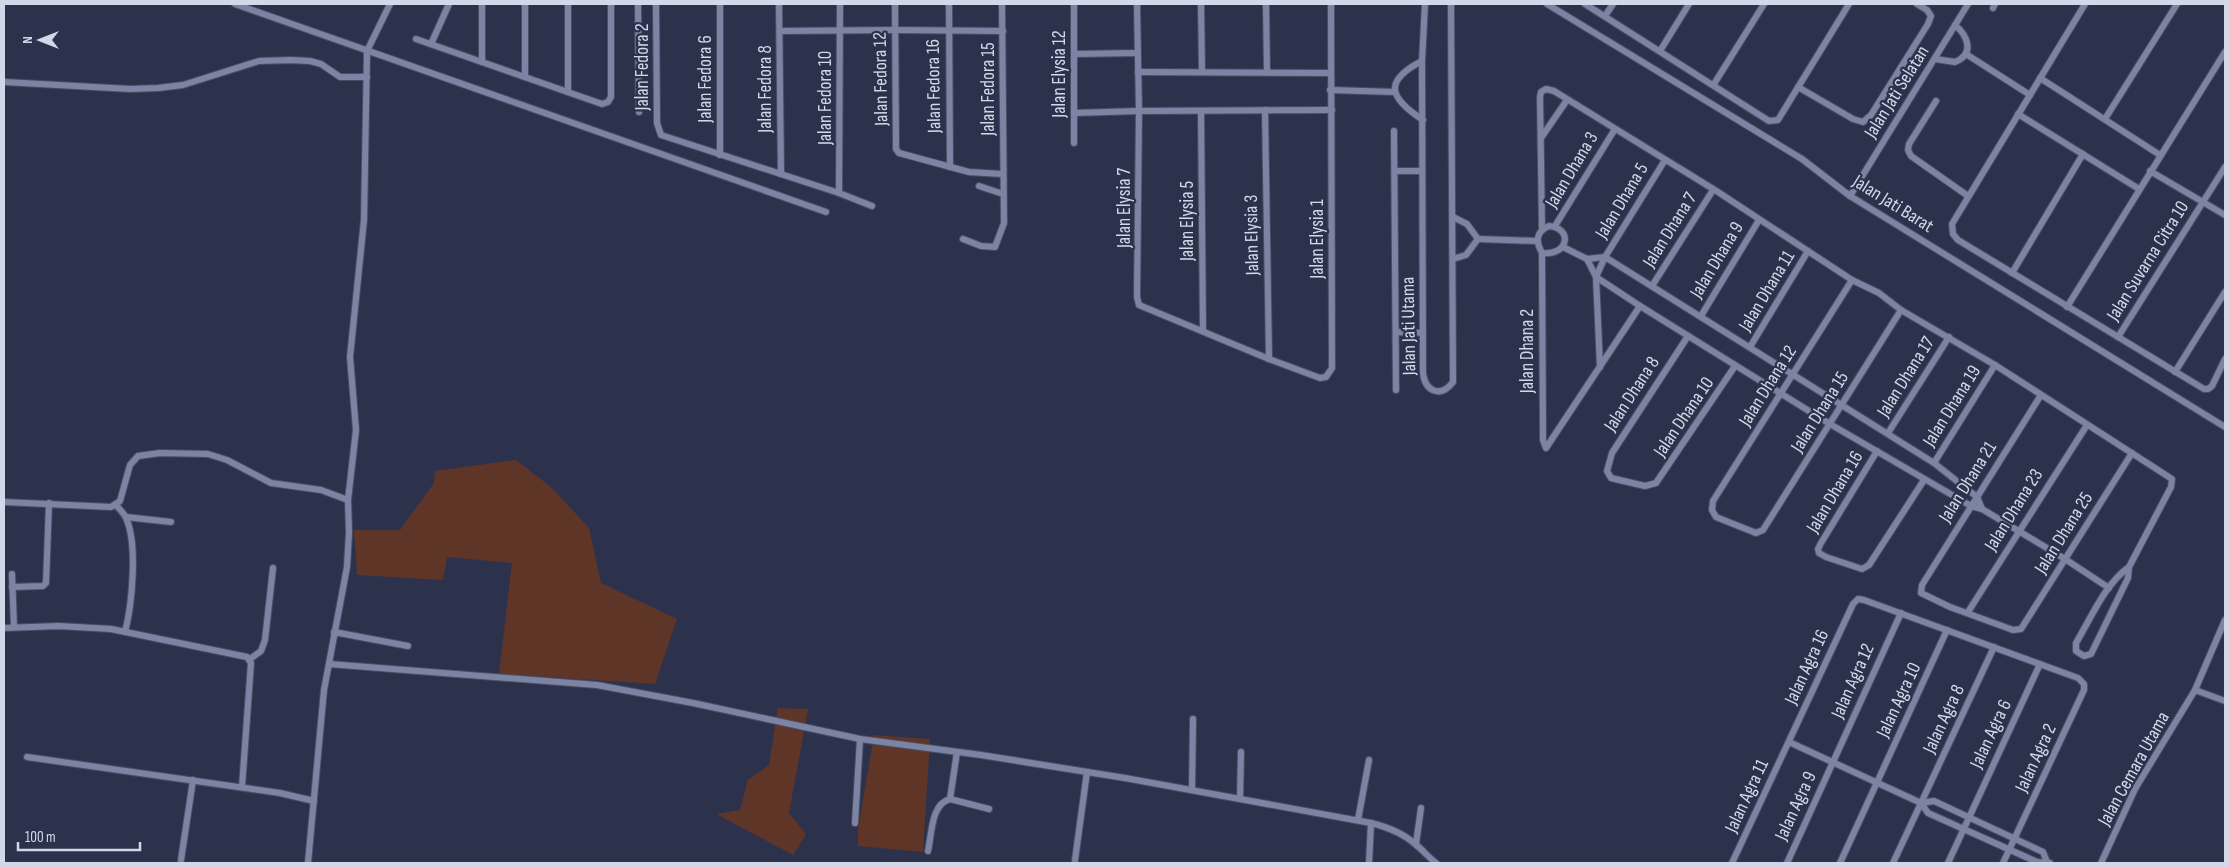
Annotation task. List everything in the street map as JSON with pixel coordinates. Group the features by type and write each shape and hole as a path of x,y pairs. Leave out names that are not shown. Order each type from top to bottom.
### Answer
{"street":[{"path":"235,4 826,212"},
{"path":"308,863 324,690 346,567 349,532 348,500 356,430 350,357 364,220 367,51 390,4"},
{"path":"431,44 448,4"},
{"path":"482,4 482,62"},
{"path":"525,4 525,77"},
{"path":"568,4 568,92"},
{"path":"416,39 602,104 608,102 611,97 611,4"},
{"path":"638,4 639,112"},
{"name":"Jalan Fedora 2","path":"656,4 657,130 661,135 669,139 720,155"},
{"name":"Jalan Fedora 6","path":"720,4 720,155"},
{"name":"Jalan Fedora 8","path":"779,4 781,174"},
{"name":"Jalan Fedora 10","path":"839,193 840,4"},
{"name":"Jalan Fedora 12","path":"895,4 896,149 899,153 950,167"},
{"name":"Jalan Fedora 16","path":"949,4 950,167"},
{"name":"Jalan Fedora 15","path":"963,239 981,246 995,247 1004,223 1002,174 1002,4"},
{"name":"Jalan Elysia 12","path":"1074,4 1074,143"},
{"name":"Jalan Elysia 7","path":"1137,4 1139,111 1137,297 1139,305 1203,331"},
{"path":"1201,4 1202,72"},
{"path":"1266,4 1267,72"},
{"name":"Jalan Elysia 1","path":"1269,360 1320,378 1326,377 1332,368 1331,4"},
{"name":"Jalan Jati Utama","path":"1425,4 1422,61 1423,333 1425,384 1430,389 1439,391 1449,388 1453,382 1451,7"},
{"name":"Jalan Jati Barat","path":"1547,4 1802,159 1850,196 2225,427"},
{"path":"1585,4 1714,84 1769,121 1778,120 1849,4"},
{"path":"1605,16 1613,4"},
{"path":"1660,51 1689,4"},
{"path":"1714,84 1764,4"},
{"path":"1798,87 1853,119 1863,122 1872,114 1928,24 1931,16 1917,4"},
{"name":"Jalan Jati Selatan","path":"1850,196 1968,4"},
{"path":"2085,4 1968,196 1952,224 1953,234 1958,240 2067,307 2175,372 2208,389 2212,386 2225,359"},
{"path":"2105,119 2178,4"},
{"path":"1935,59 1955,62 1966,54 1969,47 1967,39 1964,32 1955,25"},
{"path":"780,32 840,30 1003,32"},
{"path":"1074,54 1137,52"},
{"path":"2067,307 2225,52"},
{"path":"1966,54 2030,95"},
{"path":"4,82 130,89 158,88 184,85 259,60 310,60 321,64 340,77 367,77"},
{"path":"1422,61 1401,76 1397,82 1395,92 1396,97 1404,108 1423,120"},
{"path":"1138,72 1331,73"},
{"path":"2040,78 2160,155"},
{"path":"1542,229 1541,92 1546,89 1554,91 1713,190 1852,280 1879,293 1901,310 1995,365 2172,479 2171,487 2129,567 2128,578 2091,654 2084,656 2076,651 2075,648 2109,588 2122,572 2129,567"},
{"path":"1330,90 1395,92"},
{"path":"1541,139 1567,100"},
{"path":"1936,101 1909,144 1908,150 1911,156 1968,196"},
{"name":"Jalan Elysia 3","path":"1265,110 1269,360"},
{"path":"1074,113 1332,110"},
{"name":"Jalan Elysia 5","path":"1201,111 1203,331"},
{"path":"2018,114 2139,189"},
{"name":"Jalan Dhana 3","path":"1556,226 1614,129"},
{"path":"1394,131 1396,390"},
{"path":"2012,273 2083,154"},
{"path":"720,155 839,193 872,206"},
{"name":"Jalan Dhana 5","path":"1596,277 1605,257 1665,160"},
{"path":"950,167 981,174 1002,174"},
{"name":"Jalan Suvarna Citra 10","path":"2118,337 2225,167"},
{"path":"1395,171 1422,171"},
{"path":"2150,171 2225,215"},
{"path":"978,186 1003,194"},
{"name":"Jalan Dhana 7","path":"1652,286 1713,190"},
{"path":"1453,218 1467,224 1478,238 1537,241"},
{"name":"Jalan Dhana 9","path":"1701,316 1759,220"},
{"path":"1548,226 1556,226 1562,231 1565,239 1563,247 1557,253 1542,253 1537,241 1538,234 1542,229 1548,226"},
{"path":"1453,259 1466,255 1478,238"},
{"path":"1563,247 1587,259 1605,257 1842,404 1934,463 1977,497 1982,509"},
{"name":"Jalan Dhana 11","path":"1750,347 1808,251"},
{"name":"Jalan Dhana 2","path":"1542,253 1542,402 1543,440 1546,448 1600,368"},
{"path":"1587,259 1596,277 1600,368"},
{"path":"1596,277 1830,424 1877,450 1924,480 1971,506 1982,509 2109,588"},
{"name":"Jalan Dhana 12","path":"1764,530 1756,532 1716,517 1712,510 1714,501 1852,280"},
{"path":"2175,372 2225,292"},
{"path":"1600,368 1640,306"},
{"name":"Jalan Dhana 15","path":"1764,530 1901,310"},
{"path":"1203,331 1269,360"},
{"path":"1396,332 1423,333"},
{"name":"Jalan Dhana 8","path":"1656,483 1645,486 1611,478 1607,471 1612,453 1688,336"},
{"name":"Jalan Dhana 17","path":"1888,433 1949,337"},
{"name":"Jalan Dhana 19","path":"1934,463 1995,365"},
{"name":"Jalan Dhana 10","path":"1656,483 1736,366"},
{"name":"Jalan Dhana 21","path":"1968,612 1927,597 1922,593 1922,586 2040,395"},
{"name":"Jalan Dhana 23","path":"1968,612 2087,425"},
{"name":"Jalan Dhana 16","path":"1877,450 1818,549 1826,557 1862,569 1870,565 1924,480"},
{"path":"116,505 123,495 130,465 134,459 138,456 160,453 208,454 227,460 271,483 321,490 348,500"},
{"name":"Jalan Dhana 25","path":"1968,612 2013,630 2021,629 2132,453"},
{"path":"4,502 49,503 93,507 116,505"},
{"path":"12,586 43,586 46,583 49,503"},
{"path":"116,505 126,517 132,554 133,586 131,609 125,632"},
{"path":"126,517 171,522"},
{"path":"250,659 261,651 265,640 273,568"},
{"path":"12,574 14,628"},
{"name":"Jalan Agra 16","path":"1789,742 1853,604 1858,599 1864,600 1900,613"},
{"path":"1900,613 2040,664"},
{"name":"Jalan Agra 12","path":"1833,762 1900,613"},
{"name":"Jalan Cemara Utama","path":"2101,863 2135,789 2195,690 2225,620"},
{"path":"4,628 59,626 112,629 250,659"},
{"name":"Jalan Agra 10","path":"1840,863 1947,630"},
{"path":"334,632 408,646"},
{"name":"Jalan Agra 8","path":"1893,863 1994,647"},
{"path":"242,787 250,659"},
{"path":"329,664 597,685 693,702 860,739 957,752 1192,790 1371,823 1387,828 1416,844 1436,863"},
{"name":"Jalan Agra 2","path":"2003,863 2084,690 2084,684 2078,678 2040,664"},
{"name":"Jalan Agra 6","path":"1948,863 2040,664"},
{"path":"2195,690 2225,701"},
{"path":"1192,719 1192,790"},
{"path":"855,823 860,739"},
{"path":"1789,742 1921,803 1928,814 2037,862 2049,863"},
{"name":"Jalan Agra 11","path":"1732,863 1789,742"},
{"path":"950,799 957,752"},
{"path":"1240,799 1242,752"},
{"path":"27,757 280,792 314,801"},
{"path":"1358,820 1369,760"},
{"name":"Jalan Agra 9","path":"1786,863 1833,762"},
{"path":"1075,860 1087,772"},
{"path":"181,860 193,780"},
{"path":"928,851 938,806 943,801 950,799 989,809"},
{"path":"1921,803 1934,801 2014,838 2043,852 2049,863"},
{"path":"1416,844 1421,808"},
{"path":"1368,863 1371,823"}],"shaded area":[{"path":"516,460 551,487 589,528 601,583 677,619 655,684 499,674 512,563 447,557 443,580 357,575 354,530 400,530 434,483 435,471"},
{"path":"778,708 808,709 789,813 806,834 793,855 716,814 740,810 748,780 769,765"},
{"path":"874,735 930,739 923,852 858,846 858,830"}]}
